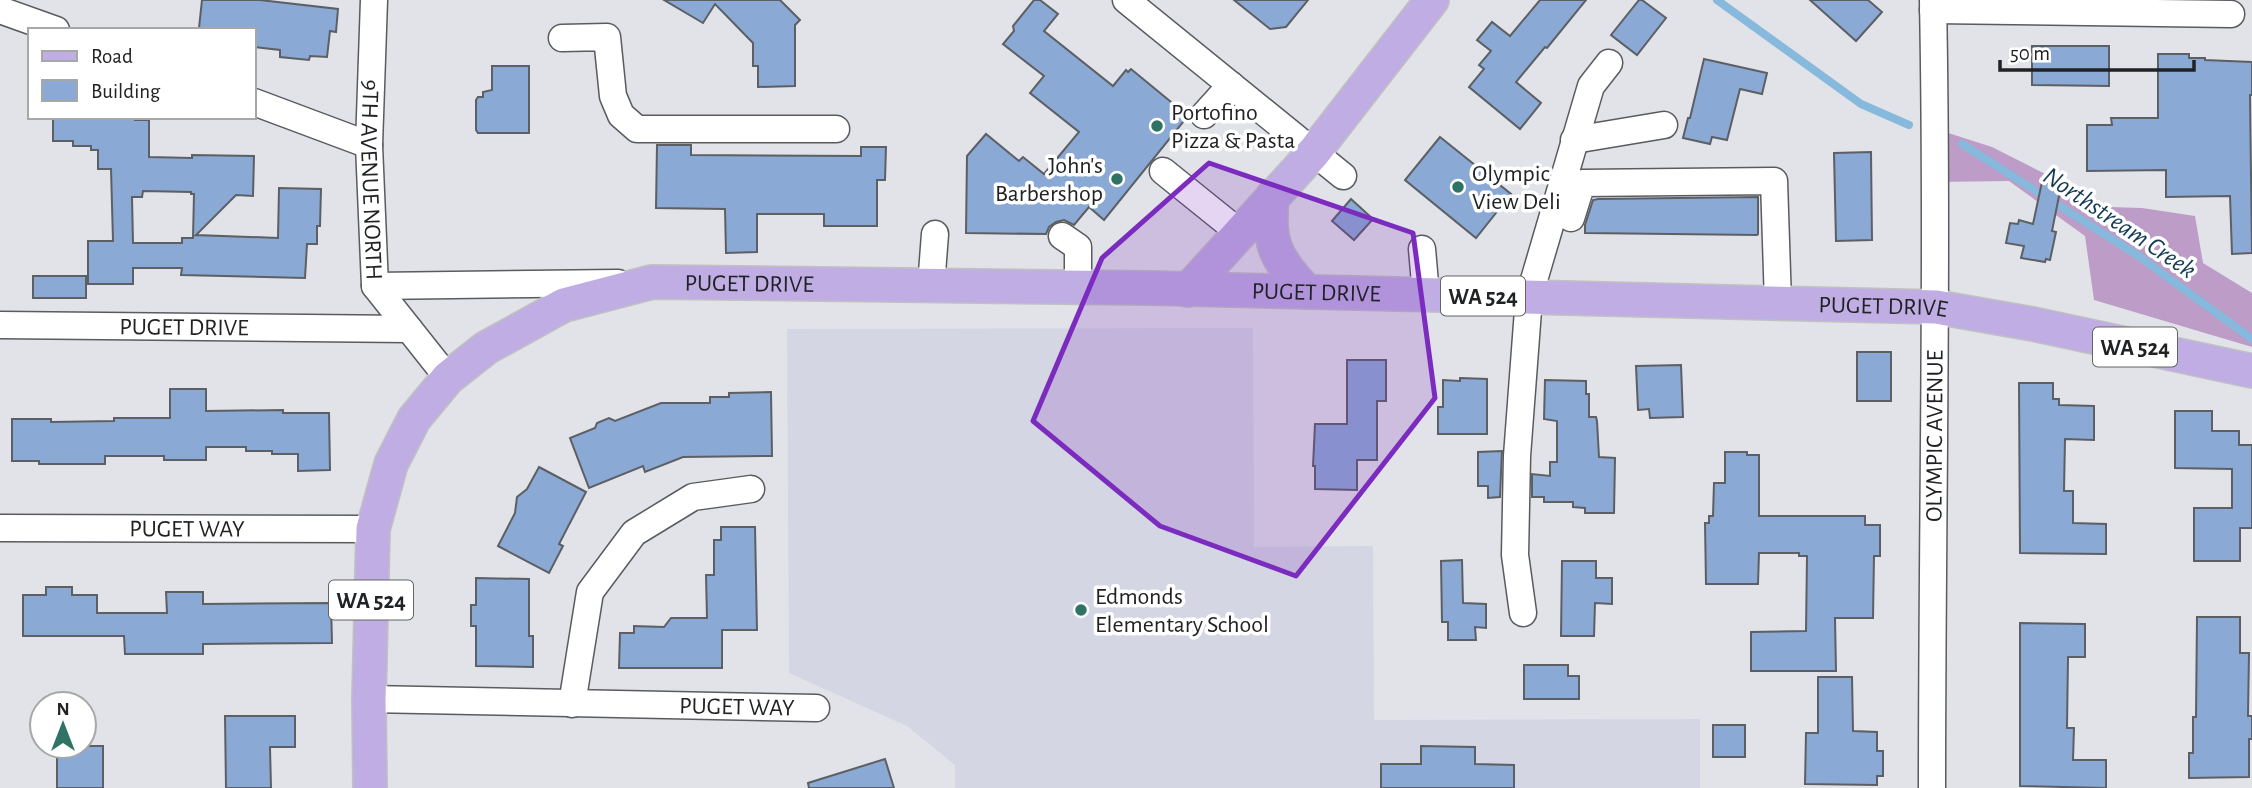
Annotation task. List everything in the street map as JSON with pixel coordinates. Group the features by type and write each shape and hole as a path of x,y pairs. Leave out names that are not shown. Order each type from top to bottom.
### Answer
{"main road":[{"path":"1188,290 1314,152 1432,0"},
{"path":"1272,197 1271,236 1287,270 1307,292"},
{"name":"PUGET DRIVE","path":"652,282 1307,292 1936,307 2033,324 2252,371"},
{"name":"WA 524","path":"370,788 373,529 391,464 414,419 448,378 486,348 564,305 652,282"}],"street":[{"name":"9TH AVENUE NORTH","path":"374,0 369,145 375,286 448,378"},
{"path":"1126,0 1343,176"},
{"path":"1933,5 2231,14"},
{"name":"OLYMPIC AVENUE","path":"1932,788 1936,307 1933,5"},
{"path":"0,10 41,17"},
{"path":"562,38 607,37 613,96 621,115 638,129 836,129"},
{"path":"1523,614 1515,555 1517,456 1539,298 1574,140 1591,86 1609,63"},
{"path":"1204,115 1231,85"},
{"path":"256,103 369,145"},
{"path":"1574,140 1664,125"},
{"path":"1163,171 1240,233"},
{"path":"1539,298 1582,183 1774,181 1778,303"},
{"path":"931,286 935,234"},
{"path":"1062,236 1078,247 1078,288"},
{"path":"1422,249 1426,295"},
{"name":"PUGET DRIVE","path":"375,286 652,282"},
{"name":"PUGET DRIVE","path":"0,325 410,329"},
{"path":"572,704 590,592 634,533 693,497 751,489"},
{"name":"PUGET WAY","path":"0,528 373,529"},
{"name":"PUGET WAY","path":"369,699 816,708"}],"highlighted area":[{"path":"1209,163 1413,233 1435,398 1296,576 1160,526 1033,421 1102,258"}],"shaded area":[{"path":"1942,131 1992,147 2110,207 2142,208 2195,216 2203,263 2252,293 2252,347 2094,300 2085,236 2009,181 1935,182"},
{"name":"Edmonds Elementary School","path":"1253,328 1254,547 1373,546 1374,720 1700,719 1700,788 955,788 955,765 907,726 789,673 787,329"}],"building":[{"path":"202,0 260,0 338,9 336,32 330,31 327,57 310,56 309,60 280,57 280,50 256,47 256,28 199,28"},
{"path":"664,0 780,0 800,20 795,25 795,86 758,87 758,66 753,66 753,43 715,4 703,23"},
{"path":"1034,0 1040,0 1058,14 1044,31 1113,86 1126,70 1128,72 1131,69 1188,116 1104,220 1089,207 1074,225 1064,220 1056,222 1049,227 1046,234 966,233 967,156 986,134 1019,161 1023,157 1044,174 1079,132 1030,93 1044,76 1003,44 1014,31 1013,26"},
{"path":"1234,0 1308,0 1286,27 1270,29"},
{"path":"1540,0 1586,0 1516,82 1541,103 1520,129 1469,87 1484,69 1479,65 1491,51 1477,40 1492,22 1510,36"},
{"path":"1639,0 1666,18 1637,55 1611,35"},
{"path":"1810,0 1868,0 1882,12 1856,41"},
{"path":"2032,46 2109,46 2109,86 2032,85"},
{"path":"2158,54 2189,54 2189,58 2252,62 2252,253 2232,254 2230,196 2166,197 2166,170 2087,171 2087,125 2112,125 2111,118 2158,118"},
{"path":"1704,59 1767,73 1762,94 1740,89 1727,140 1712,137 1710,144 1683,138"},
{"path":"492,66 529,66 529,133 478,133 476,130 476,100 483,97 483,92 492,90"},
{"path":"53,119 149,120 149,157 254,156 253,196 236,195 196,235 278,238 279,188 321,189 317,244 307,244 305,278 181,275 182,268 133,268 133,284 88,284 88,241 113,241 111,169 98,169 98,150 91,150 91,146 73,146 73,141 53,141","holes":["143,191 194,194 193,238 182,238 182,243 133,243 132,197 142,197"]},
{"name":"Olympic View Deli","path":"1440,137 1511,194 1476,238 1405,180"},
{"path":"657,145 691,145 691,155 861,156 861,147 886,147 885,180 877,180 877,226 824,226 824,214 757,214 757,252 726,253 725,209 656,208"},
{"path":"1871,152 1872,240 1836,241 1834,153"},
{"path":"2042,182 2061,186 2052,231 2056,232 2050,260 2046,259 2045,262 2021,258 2024,246 2006,243 2010,223 2018,224 2019,220 2033,224"},
{"path":"1758,197 1757,235 1585,233 1593,200"},
{"path":"1351,199 1373,219 1354,240 1332,221"},
{"path":"33,276 86,276 86,298 33,298"},
{"path":"1857,352 1891,352 1891,401 1857,401"},
{"path":"1347,360 1386,360 1386,401 1377,401 1377,460 1357,460 1357,490 1315,489 1315,424 1347,424"},
{"path":"1681,365 1683,417 1650,418 1649,409 1638,410 1636,366"},
{"path":"1460,378 1487,379 1487,434 1438,434 1438,407 1443,407 1443,380 1460,381"},
{"path":"1545,380 1586,381 1589,417 1596,417 1597,421 1599,457 1615,458 1614,513 1585,513 1585,508 1573,507 1573,502 1544,502 1544,497 1532,497 1532,474 1550,476 1550,462 1557,462 1557,421 1544,419"},
{"path":"2019,383 2053,383 2053,399 2059,399 2059,405 2094,406 2094,440 2065,439 2064,491 2073,491 2073,523 2106,524 2106,554 2020,553"},
{"path":"170,389 206,389 206,411 283,410 283,413 329,413 330,470 298,471 298,454 246,451 246,447 206,447 206,460 164,460 164,456 105,456 105,464 39,464 39,461 12,461 12,419 51,419 51,422 170,418"},
{"path":"771,392 772,456 683,457 645,472 643,466 589,488 570,438 595,428 597,423 609,418 615,421 661,403 710,403 710,397 729,397 729,393"},
{"path":"2175,411 2212,411 2212,431 2239,431 2239,445 2252,445 2252,528 2240,528 2240,561 2194,561 2194,508 2232,508 2232,469 2175,468"},
{"path":"1502,451 1500,497 1488,498 1488,486 1478,486 1478,452"},
{"path":"1725,452 1759,455 1759,516 1865,516 1865,525 1880,525 1880,556 1874,556 1873,618 1835,618 1836,671 1751,671 1751,632 1806,631 1807,556 1799,556 1799,553 1759,553 1758,584 1706,584 1705,523 1709,523 1709,516 1713,516 1714,483 1725,483"},
{"path":"539,467 586,492 559,544 563,546 549,573 498,546 515,513 517,497 527,489"},
{"path":"721,527 755,527 757,630 722,630 722,668 619,668 620,633 634,633 634,626 664,627 671,618 707,618 706,575 714,575 714,540 721,540"},
{"path":"1462,560 1463,603 1486,604 1486,628 1475,627 1476,640 1448,640 1448,622 1442,622 1441,561"},
{"path":"1562,561 1596,561 1596,578 1612,578 1612,604 1595,603 1594,636 1561,636"},
{"path":"476,578 529,579 529,636 533,636 533,667 476,666 476,626 471,626 471,605 476,605"},
{"path":"46,587 72,587 72,595 97,595 97,613 167,613 166,592 203,592 203,604 331,603 332,643 203,644 203,654 125,654 124,636 23,636 23,595 46,595"},
{"path":"2197,617 2240,617 2240,653 2249,653 2248,716 2252,716 2252,739 2249,739 2249,777 2189,778 2189,753 2193,753 2193,717 2196,717"},
{"path":"2020,623 2085,624 2085,657 2068,657 2067,728 2074,728 2073,760 2106,760 2106,788 2020,786"},
{"path":"1524,665 1568,665 1568,676 1579,676 1579,699 1524,699"},
{"path":"1818,677 1852,677 1853,731 1877,732 1877,751 1883,751 1883,776 1877,776 1877,785 1805,784 1806,733 1818,733"},
{"path":"225,716 295,716 295,747 270,747 271,788 226,788"},
{"path":"1713,725 1745,725 1745,757 1713,757"},
{"path":"98,746 103,746 103,788 57,788 57,760 98,760"},
{"path":"1421,746 1475,747 1475,764 1514,765 1514,788 1381,788 1381,764 1421,764"},
{"path":"885,759 894,788 809,788 808,783"}],"waterway":[{"name":"Northstream Creek","path":"1717,0 1861,104 1909,125"},
{"name":"Northstream Creek","path":"1962,144 2137,255 2252,339"}],"place":[{"name":"Portofino Pizza & Pasta","path":"1157,126"},
{"name":"John's Barbershop","path":"1117,179"},
{"name":"Olympic View Deli","path":"1458,187"},
{"name":"Edmonds Elementary School","path":"1081,610"}]}
